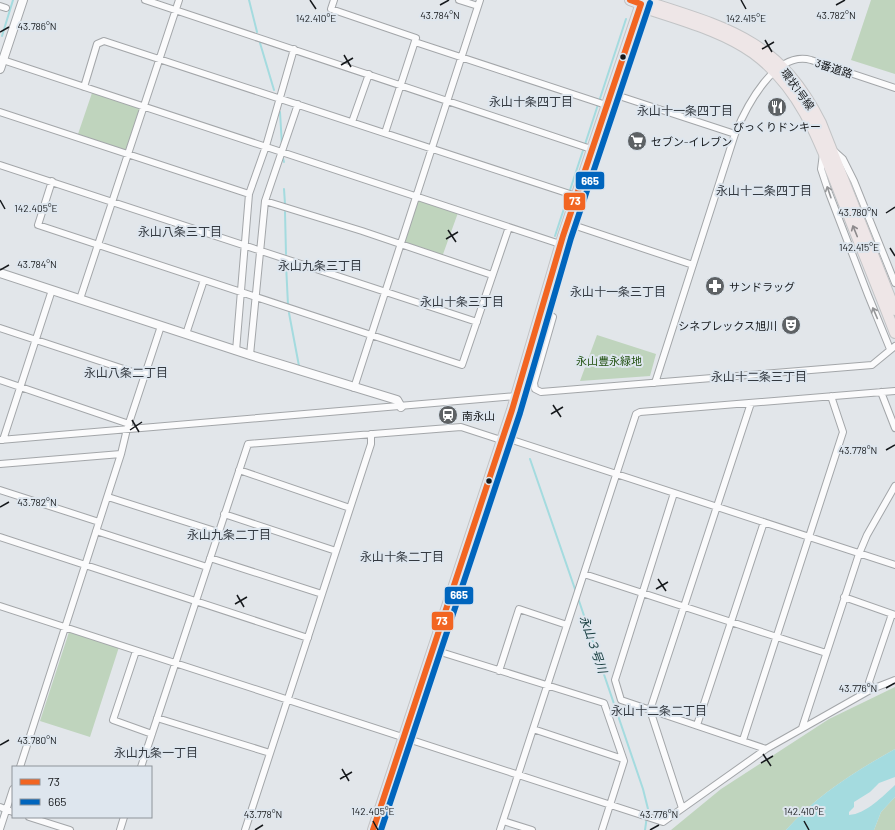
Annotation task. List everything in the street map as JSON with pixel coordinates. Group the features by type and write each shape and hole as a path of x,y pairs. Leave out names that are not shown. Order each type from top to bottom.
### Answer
{"main road":[{"name":"環状1号線","path":"630,0 642,2 648,9 731,40 778,70 826,148 843,190"},
{"path":"373,830 431,649 517,396 540,311 567,223 571,194 601,104 610,93 642,2"},
{"path":"843,190 895,310"},
{"path":"843,190 895,333"}],"street":[{"path":"0,70 1,60 23,0"},
{"path":"145,0 587,147"},
{"path":"80,299 145,107 179,0"},
{"path":"334,0 331,9 416,38 385,133"},
{"path":"354,388 479,3 458,0"},
{"path":"84,87 97,44 104,40 571,194"},
{"path":"415,42 601,104"},
{"path":"236,350 249,194 266,146 294,49"},
{"name":"3番道路","path":"778,70 796,58 808,59 895,88"},
{"path":"1,60 560,244"},
{"path":"655,383 735,134 750,101 778,70"},
{"path":"352,122 369,74"},
{"path":"610,93 735,134"},
{"path":"250,355 265,201 298,104"},
{"path":"0,112 249,194"},
{"path":"540,311 553,317 534,384 541,392 872,366 893,348 850,252 821,169 826,148 843,159 854,181 895,283"},
{"path":"0,165 477,322"},
{"path":"52,181 38,225 462,365 509,227"},
{"path":"265,201 400,243 492,275"},
{"path":"567,223 693,265"},
{"path":"0,273 250,355 396,400 401,406"},
{"path":"186,334 204,280"},
{"path":"52,290 2,437 517,396"},
{"path":"20,766 108,497 128,427 161,326"},
{"path":"0,328 145,376"},
{"path":"0,380 20,386 128,427"},
{"path":"500,830 636,414 640,412 751,402 895,391"},
{"path":"881,392 895,428"},
{"path":"743,740 844,432 831,396"},
{"path":"682,808 650,710 718,507 751,402"},
{"path":"141,766 248,444 461,427 616,474 895,565"},
{"path":"245,830 371,444 371,434"},
{"path":"0,464 121,454"},
{"path":"239,470 350,508"},
{"path":"802,728 859,554 867,535 895,486"},
{"path":"0,490 99,522"},
{"path":"674,493 644,593 615,680 621,700 766,749"},
{"path":"108,497 218,532"},
{"path":"224,514 336,551"},
{"path":"697,725 764,522"},
{"path":"96,531 207,567"},
{"path":"0,537 308,638"},
{"path":"210,558 322,594"},
{"path":"584,574 826,653"},
{"path":"844,598 893,614 870,682 872,689"},
{"path":"0,606 663,822 766,749 802,728 811,725 872,689 895,680"},
{"path":"499,671 518,609 567,625"},
{"path":"431,649 604,703 624,761 602,830"},
{"path":"136,651 113,720 152,734"},
{"path":"157,718 270,753"},
{"path":"533,729 623,759"},
{"path":"0,829 3,808 12,792"},
{"path":"32,818 70,830"},
{"path":"120,830 124,818"},
{"path":"503,821 532,830"}],"green space":[{"path":"871,0 895,0 895,74 851,60"},
{"path":"93,90 145,107 129,154 77,137"},
{"path":"416,196 459,210 442,257 400,243"},
{"name":"永山豊永緑地","path":"597,335 656,354 650,376 580,381"},
{"path":"69,632 119,647 90,737 40,721"},
{"path":"895,687 895,749 865,766 823,795 786,830 671,830 721,789 829,719"},
{"path":"895,797 895,830 874,830 881,812"}],"water":[{"path":"895,749 895,777 879,783 870,792 854,802 854,807 849,812 849,815 855,814 868,808 895,785 895,797 881,812 874,830 786,830 823,795 865,766"}],"waterway":[{"path":"2,36 13,0"},
{"path":"249,0 257,32"},
{"name":"永山３号川","path":"555,236 626,19"},
{"path":"260,43 274,90"},
{"path":"280,112 282,146"},
{"path":"283,158 284,162"},
{"path":"284,189 285,204"},
{"path":"285,212 286,254"},
{"path":"286,264 288,305"},
{"path":"289,313 299,366"},
{"name":"永山３号川","path":"530,459 576,592"},
{"name":"永山３号川","path":"578,598 643,789 648,809 645,830"}],"transit line":[{"name":"73","path":"373,830 512,410 563,236 641,4 630,0"},
{"name":"665","path":"381,830 520,413 571,238 650,3"}],"place":[{"name":"びっくりドンキー","path":"777,107"},
{"name":"セブン-イレブン","path":"637,141"},
{"name":"サンドラッグ","path":"715,286"},
{"name":"シネプレックス旭川","path":"791,325"},
{"name":"南永山","path":"448,415"}],"district":[{"name":"永山十条四丁目","path":"531,101"},
{"name":"永山十一条四丁目","path":"685,110"},
{"name":"永山十二条四丁目","path":"764,190"},
{"name":"永山八条三丁目","path":"180,231"},
{"name":"永山九条三丁目","path":"320,265"},
{"name":"永山十一条三丁目","path":"618,291"},
{"name":"永山十条三丁目","path":"462,301"},
{"name":"永山八条二丁目","path":"126,372"},
{"name":"永山十二条三丁目","path":"759,376"},
{"name":"永山九条二丁目","path":"229,534"},
{"name":"永山十条二丁目","path":"402,556"},
{"name":"永山十二条二丁目","path":"659,710"},
{"name":"永山九条一丁目","path":"156,752"}]}
